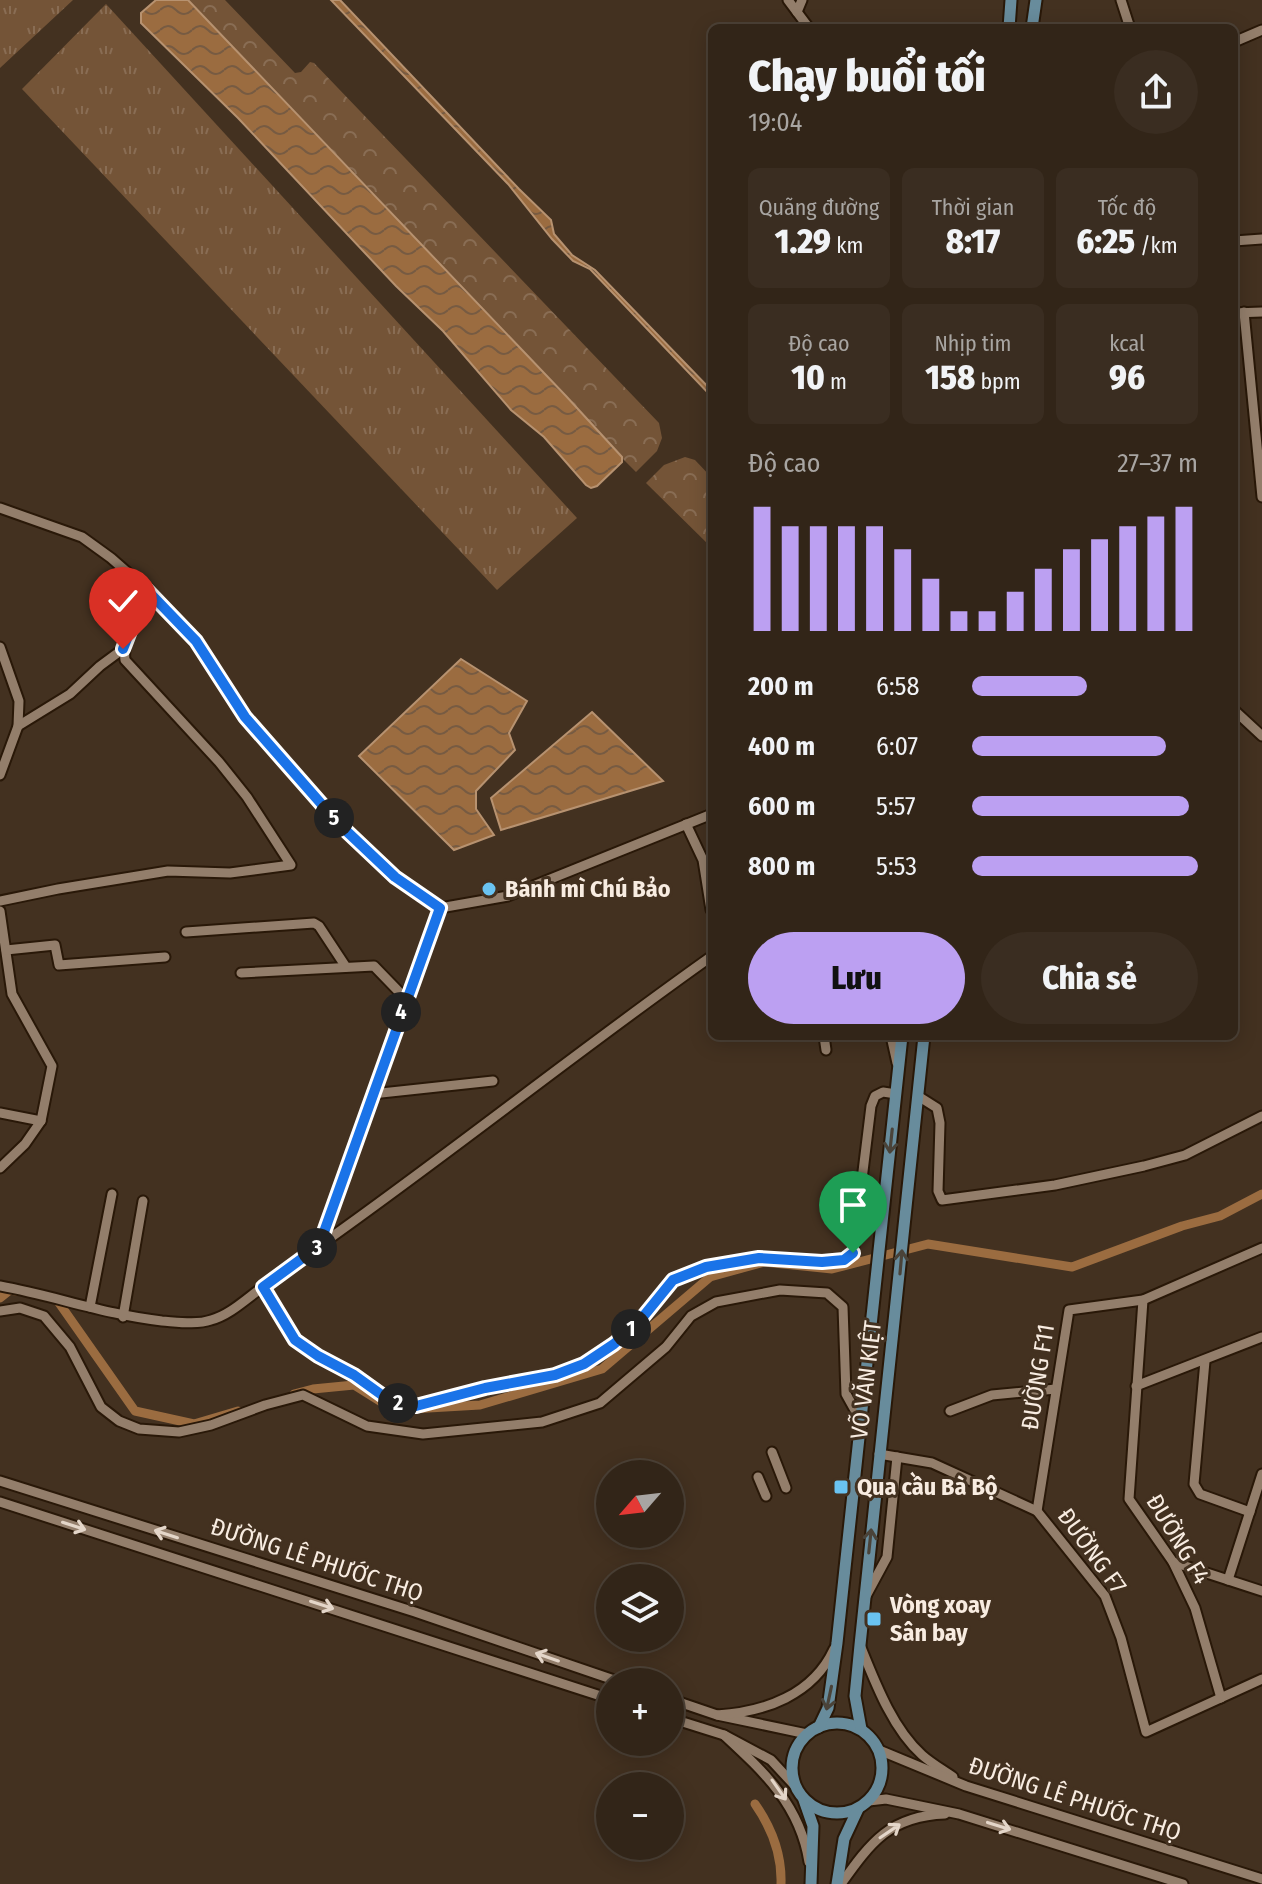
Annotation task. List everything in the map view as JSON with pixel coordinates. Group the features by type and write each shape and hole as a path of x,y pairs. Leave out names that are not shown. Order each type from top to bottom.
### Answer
{"main road":[{"path":"1009,24 1011,0"},
{"path":"1033,24 1036,0"},
{"name":"VÕ VĂN KIỆT","path":"819,1727 828,1708 837,1643 902,1040"},
{"name":"VÕ VĂN KIỆT","path":"861,1729 855,1696 924,1040"},
{"path":"804,1799 829,1813 844,1814 869,1801 882,1777 883,1763 879,1750 861,1729 833,1723 819,1727 807,1734 798,1745 793,1759 792,1773 796,1787 804,1799 813,1826 812,1882"},
{"path":"839,1884 844,1839 858,1809"}],"street":[{"path":"788,0 806,24"},
{"path":"797,12 802,0"},
{"path":"1121,0 1129,24"},
{"path":"1238,40 1262,30"},
{"path":"1238,241 1262,239"},
{"path":"1262,312 1239,313 1262,497"},
{"path":"0,508 82,537 144,587 196,641 245,717 339,824 395,877 440,908 508,896 708,816"},
{"path":"0,901 168,871 230,873 291,865 247,797 219,762 125,660 123,649 144,587"},
{"path":"0,647 19,701 18,726 0,775"},
{"path":"18,726 70,694 123,649"},
{"path":"1238,714 1262,736"},
{"path":"0,745 13,742"},
{"path":"686,824 703,860 708,891"},
{"path":"319,1246 405,998 440,908"},
{"path":"0,911 14,995 52,1066 41,1121 25,1144 0,1168"},
{"path":"186,932 314,923 346,967"},
{"path":"6,950 55,945 59,965 165,957"},
{"path":"0,1286 39,1293 123,1317 179,1322 210,1321 230,1311 708,959"},
{"path":"241,973 374,966 405,998"},
{"path":"0,994 14,995"},
{"path":"825,1040 826,1050"},
{"path":"892,1040 898,1070"},
{"path":"372,1094 493,1081"},
{"path":"263,1287 295,1340 354,1375 393,1403 416,1406 485,1388 555,1375 584,1364 614,1344 638,1323 673,1280 706,1267 759,1258 822,1262 844,1260 853,1253 871,1106 875,1096 883,1092 896,1094"},
{"path":"918,1096 937,1108 940,1123 938,1191 942,1200 1055,1185 1144,1166 1185,1155 1262,1116"},
{"path":"0,1113 41,1121"},
{"path":"90,1307 112,1194"},
{"path":"123,1317 143,1201"},
{"name":"ĐƯỜNG F11","path":"1037,1511 1069,1310 1143,1300 1262,1248"},
{"path":"0,1311 20,1308 44,1316 70,1347 101,1407 119,1421 139,1429 190,1430 303,1395 367,1426 423,1434 542,1422 600,1403 666,1347 691,1316 716,1302 780,1290 827,1293 843,1307 846,1394 861,1421"},
{"name":"ĐƯỜNG F4","path":"1143,1300 1129,1499 1173,1562 1195,1608 1221,1698"},
{"path":"1136,1386 1262,1337"},
{"path":"1205,1361 1194,1484 1200,1494 1250,1512"},
{"path":"950,1411 992,1395 1056,1389"},
{"path":"772,1452 786,1488"},
{"name":"ĐƯỜNG F7","path":"879,1454 932,1463 1037,1511 1105,1596 1121,1638 1146,1732 1221,1698"},
{"path":"864,1599 887,1557 897,1457"},
{"path":"1228,1580 1262,1474"},
{"path":"758,1477 766,1496"},
{"name":"ĐƯỜNG LÊ PHƯỚC THỌ","path":"0,1481 415,1612 596,1674"},
{"name":"ĐƯỜNG LÊ PHƯỚC THỌ","path":"0,1502 596,1694"},
{"path":"1173,1562 1262,1591"},
{"path":"717,1715 740,1714 794,1694 828,1663 837,1643"},
{"path":"860,1645 874,1681 906,1736 922,1755 966,1786"},
{"path":"1221,1698 1262,1679"},
{"path":"684,1704 717,1715 807,1734"},
{"path":"684,1722 724,1735 771,1760 796,1787"},
{"path":"724,1735 769,1777 787,1802 803,1835 812,1882"},
{"name":"ĐƯỜNG LÊ PHƯỚC THỌ","path":"879,1750 966,1786 1262,1879"},
{"name":"ĐƯỜNG LÊ PHƯỚC THỌ","path":"869,1801 886,1799 959,1814 1183,1884"},
{"path":"839,1884 891,1828 913,1817 959,1814"}],"green space":[{"path":"0,0 73,0 0,68"},
{"path":"188,0 225,0 295,73 301,72 310,62 314,63 659,423 662,438 657,451 636,472 383,203"},
{"path":"106,4 577,518 497,590 22,89"},
{"path":"685,457 695,460 708,474 708,544 646,483 664,465"}],"water":[{"path":"156,0 188,0 622,457 622,462 597,486 591,488 586,485 544,437 511,410 443,331 396,286 238,118 141,23 141,13"},
{"path":"331,0 340,0 551,220 554,234 572,255 595,270 708,387 708,393 590,269 573,261 508,184"},
{"path":"461,659 527,701 509,733 515,750 476,791 476,809 494,835 454,850 359,756"},
{"path":"592,712 663,781 501,830 491,798"}],"waterway":[{"path":"294,1394 354,1385 394,1410 480,1405 602,1369 710,1277 764,1262 832,1269 928,1244 1072,1267 1182,1226 1220,1216 1262,1194"},
{"path":"0,1298 10,1290 16,1291"},
{"path":"50,1298 57,1300 135,1411 194,1424 238,1411"},
{"path":"755,1804 774,1842 780,1862 781,1884"}],"place":[{"name":"Bánh mì Chú Bảo","path":"489,889"},
{"name":"Qua cầu Bà Bộ","path":"841,1487"},
{"name":"Vòng xoay Sân bay","path":"874,1619"}],"route":[{"path":"123,649 144,587 196,641 245,717 339,824 395,877 440,908 405,998 319,1246 263,1287 295,1340 354,1375 393,1403 416,1406 485,1388 555,1375 584,1364 638,1323 673,1280 706,1267 759,1258 822,1262 844,1260 853,1253"}]}
